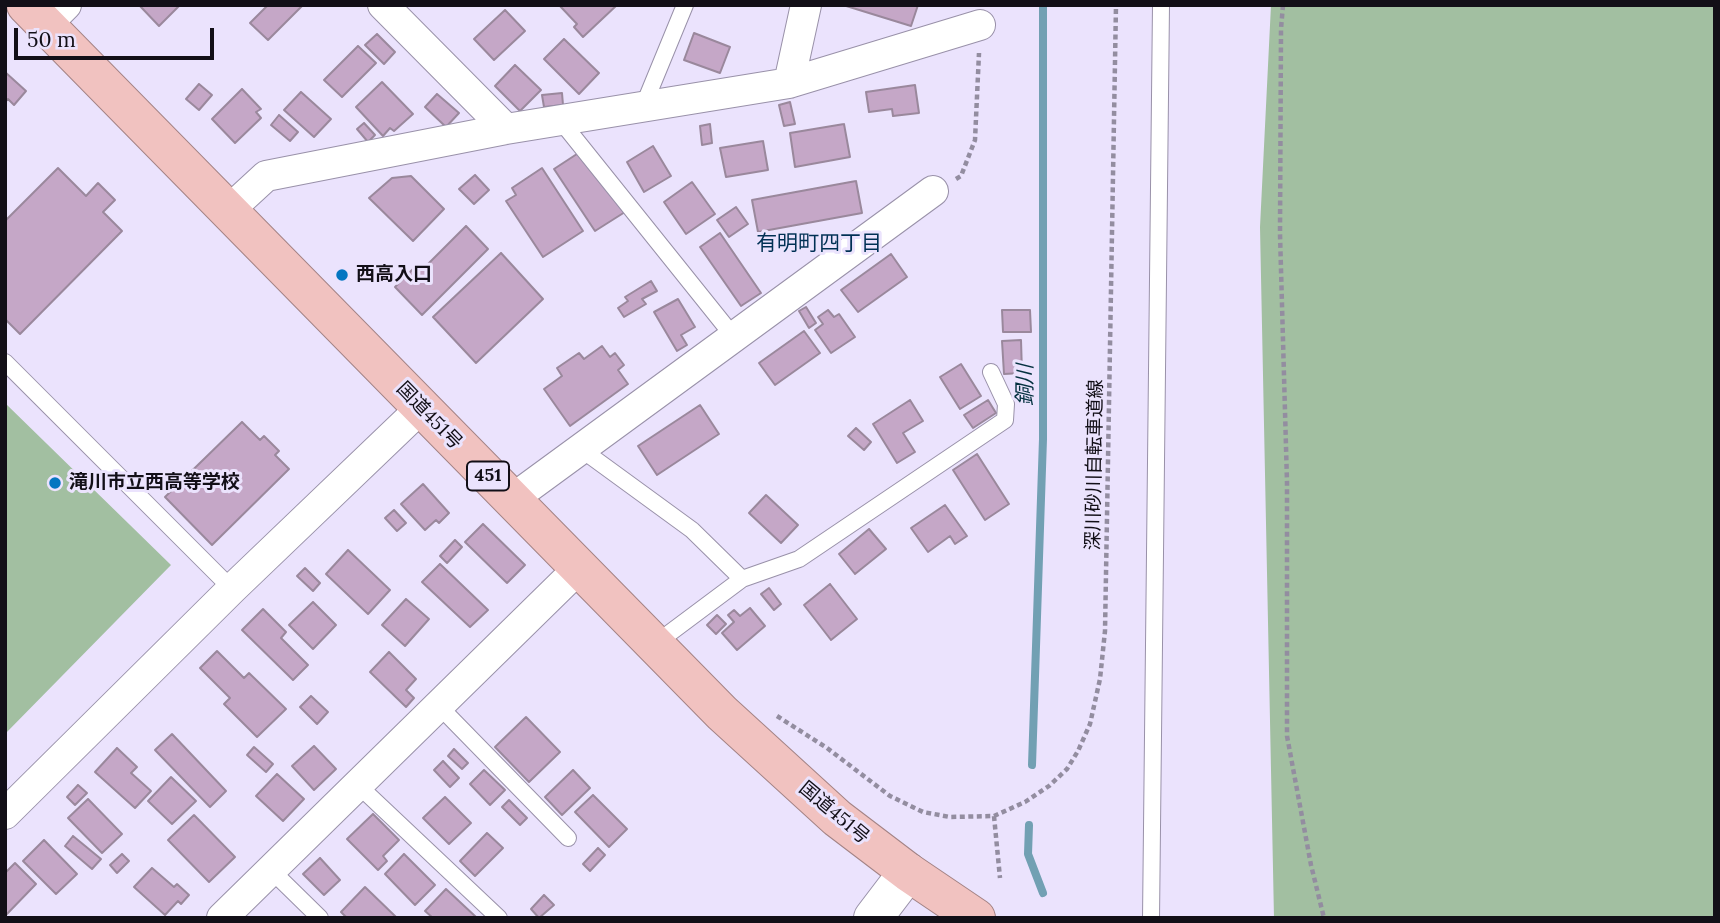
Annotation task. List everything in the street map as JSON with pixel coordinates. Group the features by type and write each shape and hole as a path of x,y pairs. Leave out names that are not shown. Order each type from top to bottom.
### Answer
{"highway":[{"name":"国道451号","path":"46,12 228,211 722,713 836,818 976,918"}],"street":[{"path":"383,5 506,129"},
{"path":"789,83 806,5"},
{"path":"228,211 266,176 506,129 789,83 980,25"},
{"path":"512,499 933,191"},
{"path":"5,814 232,589 421,408"},
{"path":"222,918 580,567"},
{"path":"873,918 908,872"}],"lane":[{"path":"643,107 685,5"},
{"path":"1151,918 1161,5"},
{"path":"560,120 734,337"},
{"path":"5,362 232,589"},
{"path":"655,644 743,579 799,559 1005,420 1006,404 990,372"},
{"path":"581,449 692,530 743,579"},
{"path":"439,706 568,838"},
{"path":"358,785 499,918"},
{"path":"271,870 320,918"}],"path":[{"name":"深川砂川自転車道線","path":"994,816 1025,802 1068,769 1090,724 1100,679 1106,589 1116,5"},
{"path":"1283,5 1280,234 1287,482 1287,736 1311,865 1324,918"},
{"path":"933,191 961,176 975,140 980,25"},
{"path":"771,712 827,748 890,796 923,812 950,817 994,816 1000,877"}],"green space":[{"path":"1271,5 1715,5 1715,918 1274,918 1260,227"},
{"name":"滝川市立西高等学校","path":"5,403 171,565 5,734"}],"building":[{"path":"139,5 178,5 179,6 159,26"},
{"path":"268,5 303,5 268,40 250,23"},
{"path":"559,5 617,5 583,37 574,27 577,24"},
{"path":"843,5 918,5 911,26"},
{"path":"505,10 525,31 494,60 474,39"},
{"path":"694,33 730,47 720,73 684,60"},
{"path":"377,34 395,52 384,64 365,45"},
{"path":"564,39 599,73 579,94 544,59"},
{"path":"358,46 376,63 342,97 324,80"},
{"path":"515,65 541,90 520,111 495,86"},
{"path":"5,72 26,91 14,105 8,99 5,102"},
{"path":"382,82 413,114 394,131 390,128 383,136 356,107"},
{"path":"199,84 212,95 199,110 186,99"},
{"path":"915,85 919,113 893,116 892,109 869,112 866,92"},
{"path":"242,89 261,109 256,112 261,118 235,143 212,119"},
{"path":"301,92 331,119 314,137 284,110"},
{"path":"562,93 563,105 544,107 542,95"},
{"path":"437,94 459,113 446,127 425,107"},
{"path":"790,102 795,124 784,126 779,105"},
{"path":"279,115 298,132 290,141 271,125"},
{"path":"364,123 375,135 368,142 357,129"},
{"path":"710,124 712,143 702,145 700,126"},
{"path":"844,124 850,157 795,167 790,133"},
{"path":"763,141 768,170 726,177 720,148"},
{"path":"653,146 671,176 644,192 627,162"},
{"path":"583,150 625,212 595,231 554,169"},
{"path":"58,168 86,196 98,183 115,200 103,212 122,231 20,334 5,319 5,221"},
{"path":"542,168 583,231 543,257 506,201 516,195 512,188"},
{"path":"475,175 489,190 474,204 459,189"},
{"path":"411,176 444,209 413,241 369,198 392,178"},
{"path":"856,181 862,213 758,232 752,200"},
{"path":"692,182 715,214 686,234 664,202"},
{"path":"736,207 748,224 729,237 717,220"},
{"path":"466,226 488,249 422,315 395,287 418,264 423,269"},
{"path":"720,233 761,293 741,306 700,247"},
{"path":"501,253 543,299 476,363 433,317"},
{"path":"891,254 907,277 858,312 841,290"},
{"path":"651,281 657,291 642,299 646,304 624,317 618,308 628,301 625,297"},
{"path":"678,299 695,327 681,335 687,345 677,351 654,312"},
{"path":"806,307 816,323 809,328 799,311"},
{"path":"828,310 834,317 839,314 855,337 831,353 815,330 823,324 818,317"},
{"path":"1002,310 1030,310 1031,332 1003,332"},
{"path":"804,331 820,353 775,385 759,363"},
{"path":"1021,340 1022,373 1004,374 1002,341"},
{"path":"602,346 610,357 615,353 624,365 618,370 628,384 570,426 544,389 562,376 557,368 579,353 584,359"},
{"path":"961,364 981,396 960,409 940,377"},
{"path":"910,400 923,421 903,433 915,452 897,463 873,424"},
{"path":"988,400 996,413 973,428 964,415"},
{"path":"700,405 719,434 657,475 638,446"},
{"path":"242,422 260,440 264,436 279,451 275,455 289,469 212,545 165,497"},
{"path":"856,428 871,442 864,450 848,436"},
{"path":"977,454 1009,504 985,520 953,470"},
{"path":"423,484 449,513 439,523 436,520 425,530 401,504"},
{"path":"766,495 798,525 781,543 749,513"},
{"path":"945,505 967,536 955,544 950,536 928,552 911,528"},
{"path":"394,510 406,523 397,531 385,518"},
{"path":"483,524 525,565 507,583 465,542"},
{"path":"869,529 886,549 855,574 839,554"},
{"path":"455,540 462,547 447,563 440,556"},
{"path":"348,550 390,590 368,614 326,574"},
{"path":"440,564 488,610 470,627 422,582"},
{"path":"305,568 320,583 313,591 297,576"},
{"path":"830,584 857,619 831,640 804,605"},
{"path":"769,588 781,604 774,610 761,594"},
{"path":"406,599 429,619 405,646 382,625"},
{"path":"313,602 336,625 313,649 289,625"},
{"path":"750,608 765,626 737,650 722,633 734,622 728,615 734,610 740,616"},
{"path":"263,609 286,632 281,638 308,665 293,680 242,630"},
{"path":"717,615 726,624 716,634 707,625"},
{"path":"217,651 244,678 249,673 286,709 257,737 224,704 230,698 200,668"},
{"path":"389,652 416,679 406,690 414,698 406,707 370,672"},
{"path":"311,696 328,712 317,724 300,707"},
{"path":"526,717 560,752 529,782 495,747"},
{"path":"172,734 226,791 210,807 155,750"},
{"path":"314,746 336,769 314,790 292,766"},
{"path":"254,747 273,764 266,772 247,755"},
{"path":"117,748 137,767 131,773 151,791 135,808 95,772"},
{"path":"454,749 468,763 462,769 448,756"},
{"path":"443,761 459,778 450,787 434,770"},
{"path":"484,770 505,790 490,805 470,784"},
{"path":"573,770 590,788 562,815 545,797"},
{"path":"277,774 304,799 283,821 256,796"},
{"path":"171,777 196,801 172,824 148,801"},
{"path":"78,785 87,793 75,805 67,797"},
{"path":"593,795 627,829 609,847 575,812"},
{"path":"445,797 471,823 449,844 423,818"},
{"path":"88,799 122,834 102,853 68,818"},
{"path":"509,800 527,818 520,825 502,807"},
{"path":"373,814 399,840 383,856 387,861 378,870 347,839"},
{"path":"194,815 235,857 209,882 168,840"},
{"path":"487,833 503,848 475,876 460,861"},
{"path":"73,836 101,859 92,869 65,846"},
{"path":"44,840 77,874 56,894 23,861"},
{"path":"598,848 605,855 590,871 583,864"},
{"path":"122,854 129,861 117,873 110,865"},
{"path":"404,854 435,885 415,905 385,874"},
{"path":"320,858 340,880 324,895 303,874"},
{"path":"15,863 36,884 5,916 5,873"},
{"path":"152,868 174,887 177,884 189,895 181,904 178,901 165,915 134,887"},
{"path":"365,887 395,918 347,918 341,912"},
{"path":"446,889 476,917 433,918 425,911"},
{"path":"544,895 554,905 539,918 531,909"}],"waterway":[{"name":"銅川","path":"1032,765 1043,439 1043,5"},
{"name":"銅川","path":"1029,825 1028,854 1043,893"}],"place":[{"name":"西高入口","path":"342,275"},
{"name":"滝川市立西高等学校","path":"55,483"}],"district":[{"name":"有明町四丁目","path":"819,244"}]}
